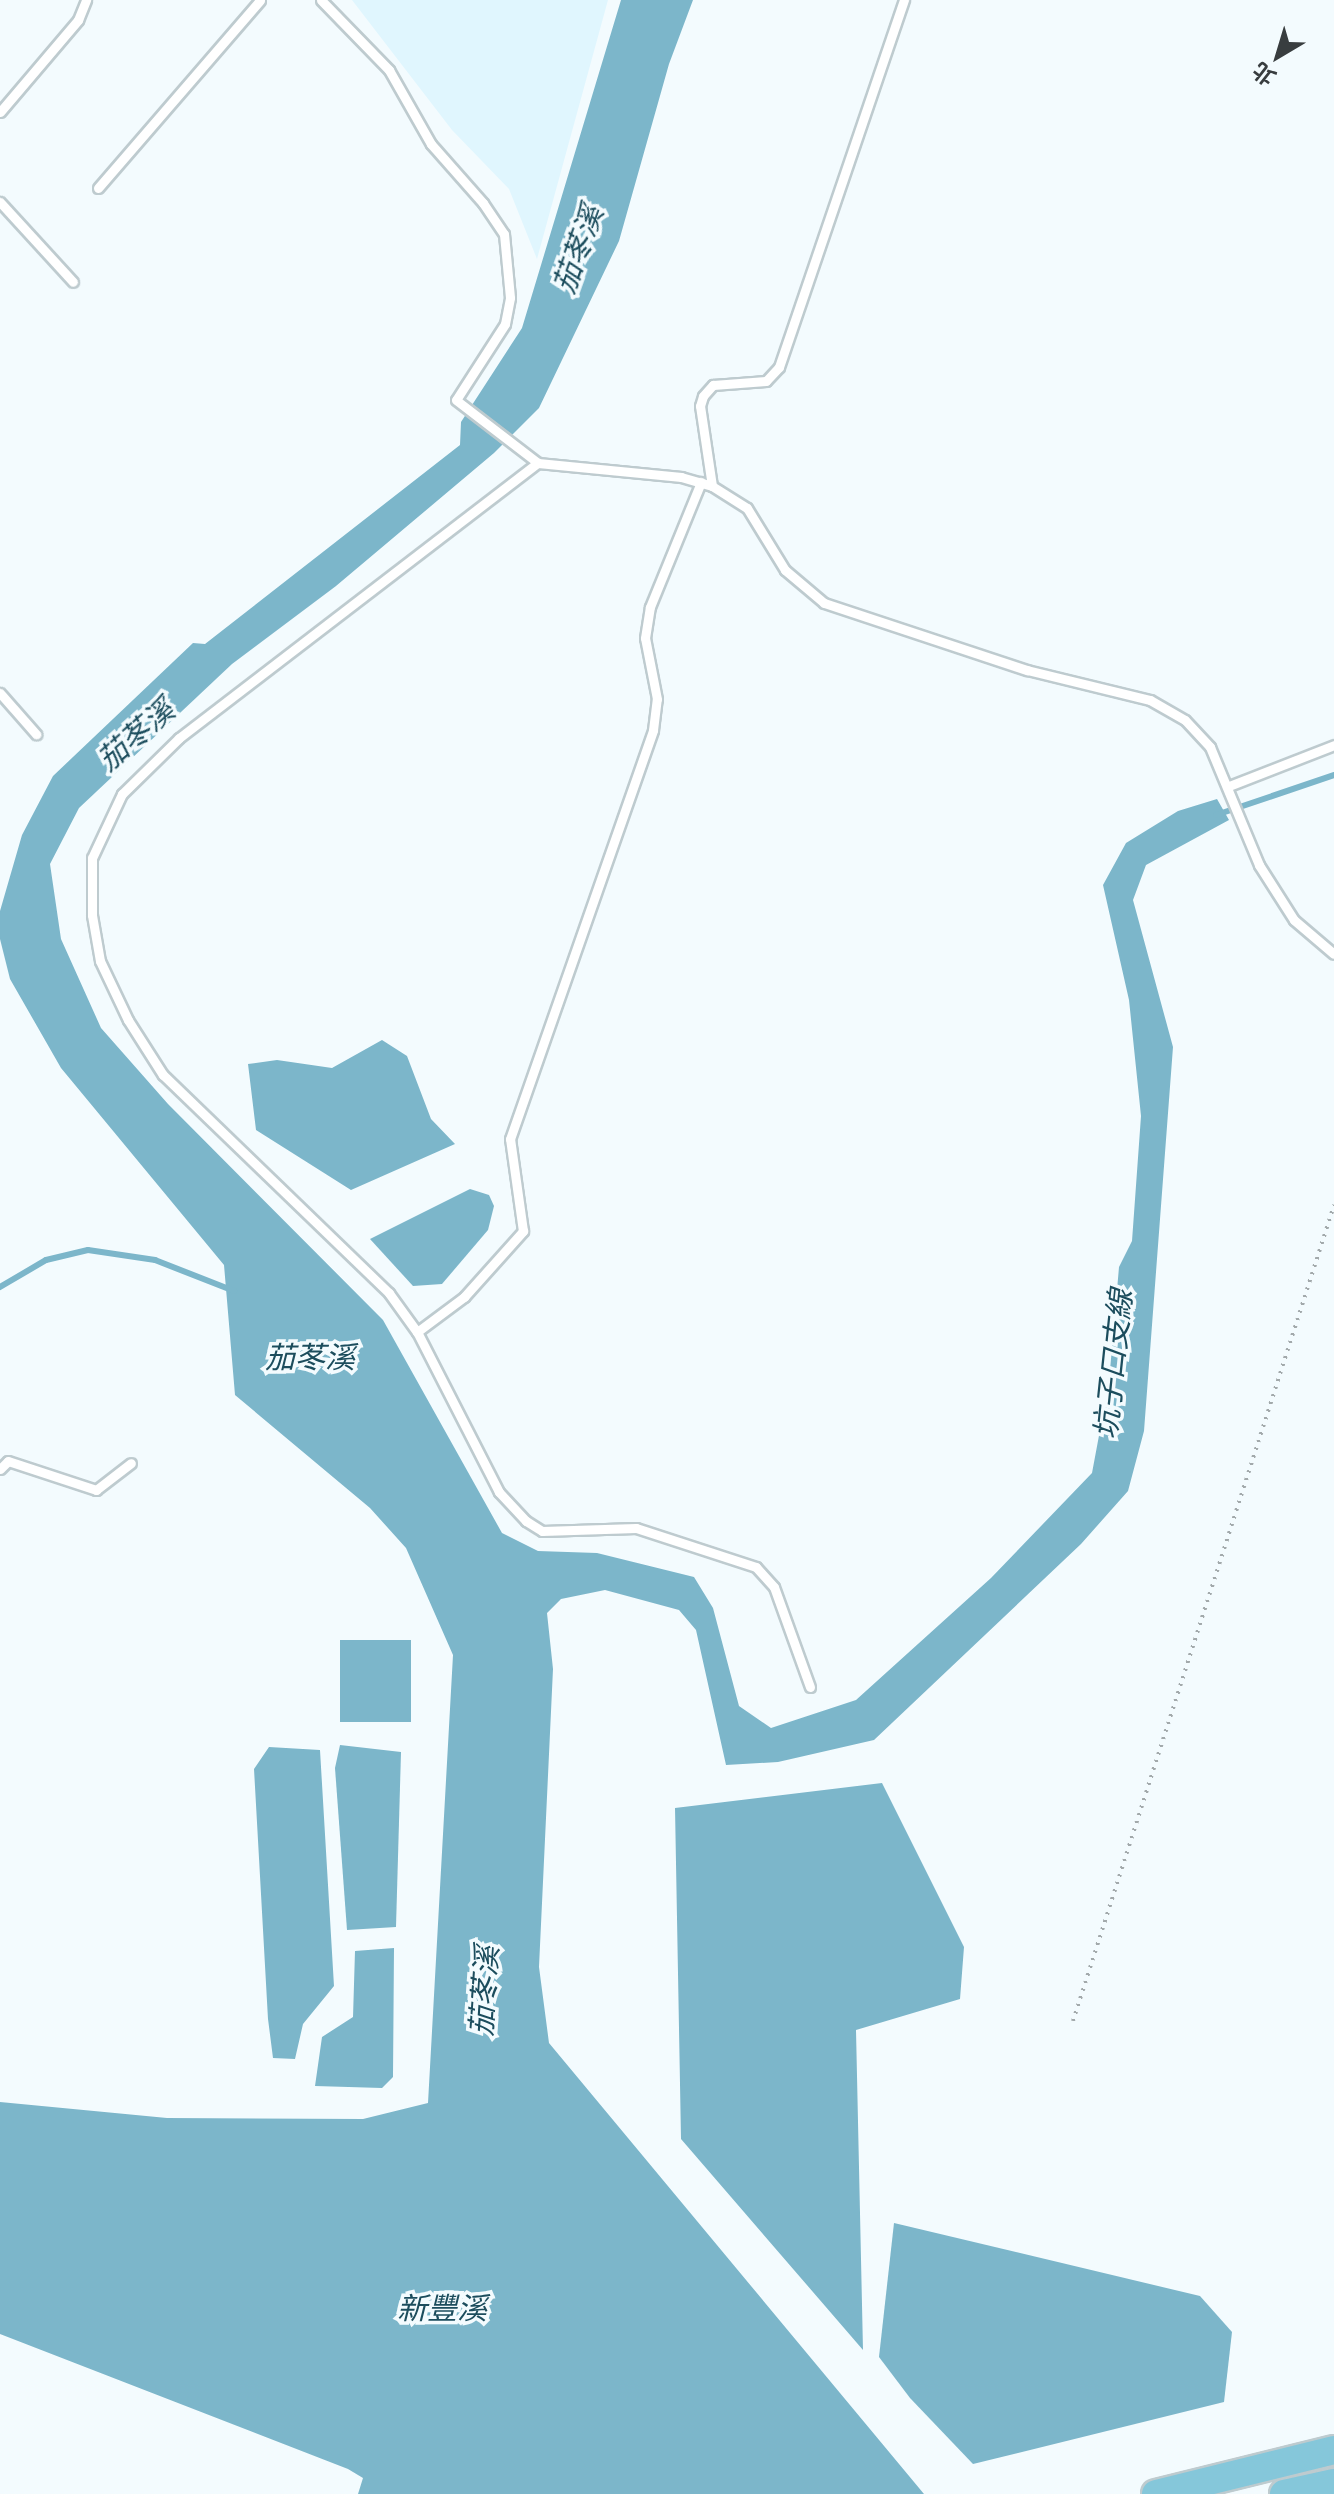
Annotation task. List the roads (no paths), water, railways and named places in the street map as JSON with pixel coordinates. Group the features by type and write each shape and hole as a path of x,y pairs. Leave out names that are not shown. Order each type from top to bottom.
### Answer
{"main road":[{"path":"1156,2494 1334,2450"},
{"path":"1284,2494 1334,2483"}],"lane":[{"path":"0,112 78,20 86,0"},
{"path":"98,188 260,0"},
{"path":"321,0 389,70 431,144 504,234 510,298 505,324 456,400 538,463 701,482 712,486 747,508 785,570 824,603 1027,670 1150,700 1185,720 1202,738 1229,786 1239,822 1294,920 1334,954"},
{"path":"712,486 700,406 703,396 713,385 766,381 779,367 904,0"},
{"path":"0,202 73,282"},
{"path":"538,463 179,738 122,794 92,858 92,915 100,961 128,1020 163,1075 358,1262 417,1332 499,1492 526,1521 542,1531 636,1528 756,1567 774,1587 810,1687"},
{"path":"417,1332 464,1297 523,1231 510,1139 653,730 657,699 645,638 650,607 701,482"},
{"path":"0,693 36,734"},
{"path":"1229,786 1334,745"},
{"path":"0,1469 8,1461 96,1490 131,1463"}],"water":[{"path":"621,0 693,0 669,64 619,241 539,408 494,453 336,586 232,664 79,808 50,864 61,939 101,1028 168,1104 383,1320 502,1533 538,1551 597,1553 694,1577 713,1608 739,1706 771,1728 856,1700 991,1578 1092,1473 1109,1382 1119,1267 1132,1241 1141,1116 1129,1000 1103,885 1126,843 1178,811 1217,799 1229,820 1146,865 1133,900 1173,1047 1144,1431 1128,1491 1081,1544 874,1740 778,1762 726,1765 696,1630 679,1610 605,1590 561,1599 547,1613 553,1669 539,1967 549,2043 924,2494 358,2494 363,2478 348,2469 0,2334 0,2102 167,2118 363,2119 428,2103 453,1655 406,1548 370,1508 235,1395 224,1265 61,1068 10,979 0,939 0,911 22,835 53,776 193,643 205,644 460,445 461,422 522,328"},
{"path":"382,1040 407,1056 431,1119 455,1144 351,1190 256,1130 248,1064 277,1060 332,1068"},
{"path":"470,1189 489,1195 494,1206 488,1230 442,1284 413,1286 370,1239"},
{"path":"340,1640 411,1640 411,1722 340,1722"},
{"path":"340,1745 401,1752 396,1927 347,1930 335,1768"},
{"path":"269,1747 320,1750 334,1986 303,2024 295,2059 273,2058 268,2019 254,1769"},
{"path":"882,1783 964,1947 960,1999 856,2030 863,2350 681,2139 675,1808"},
{"path":"394,1948 393,2077 382,2088 315,2086 322,2037 353,2017 355,1951"},
{"path":"894,2223 1200,2296 1232,2332 1224,2402 973,2464 910,2398 879,2357"}],"waterway":[{"name":"坑子口支線","path":"1216,815 1334,775"},
{"path":"0,1287 46,1260 88,1250 155,1260 234,1291"}],"water label":[{"name":"茄苳溪","path":"577,249"},
{"name":"茄苳溪","path":"135,734"},
{"name":"茄苳溪","path":"310,1356"},
{"name":"茄苳溪","path":"483,1991"},
{"name":"新豐溪","path":"442,2307"}]}
